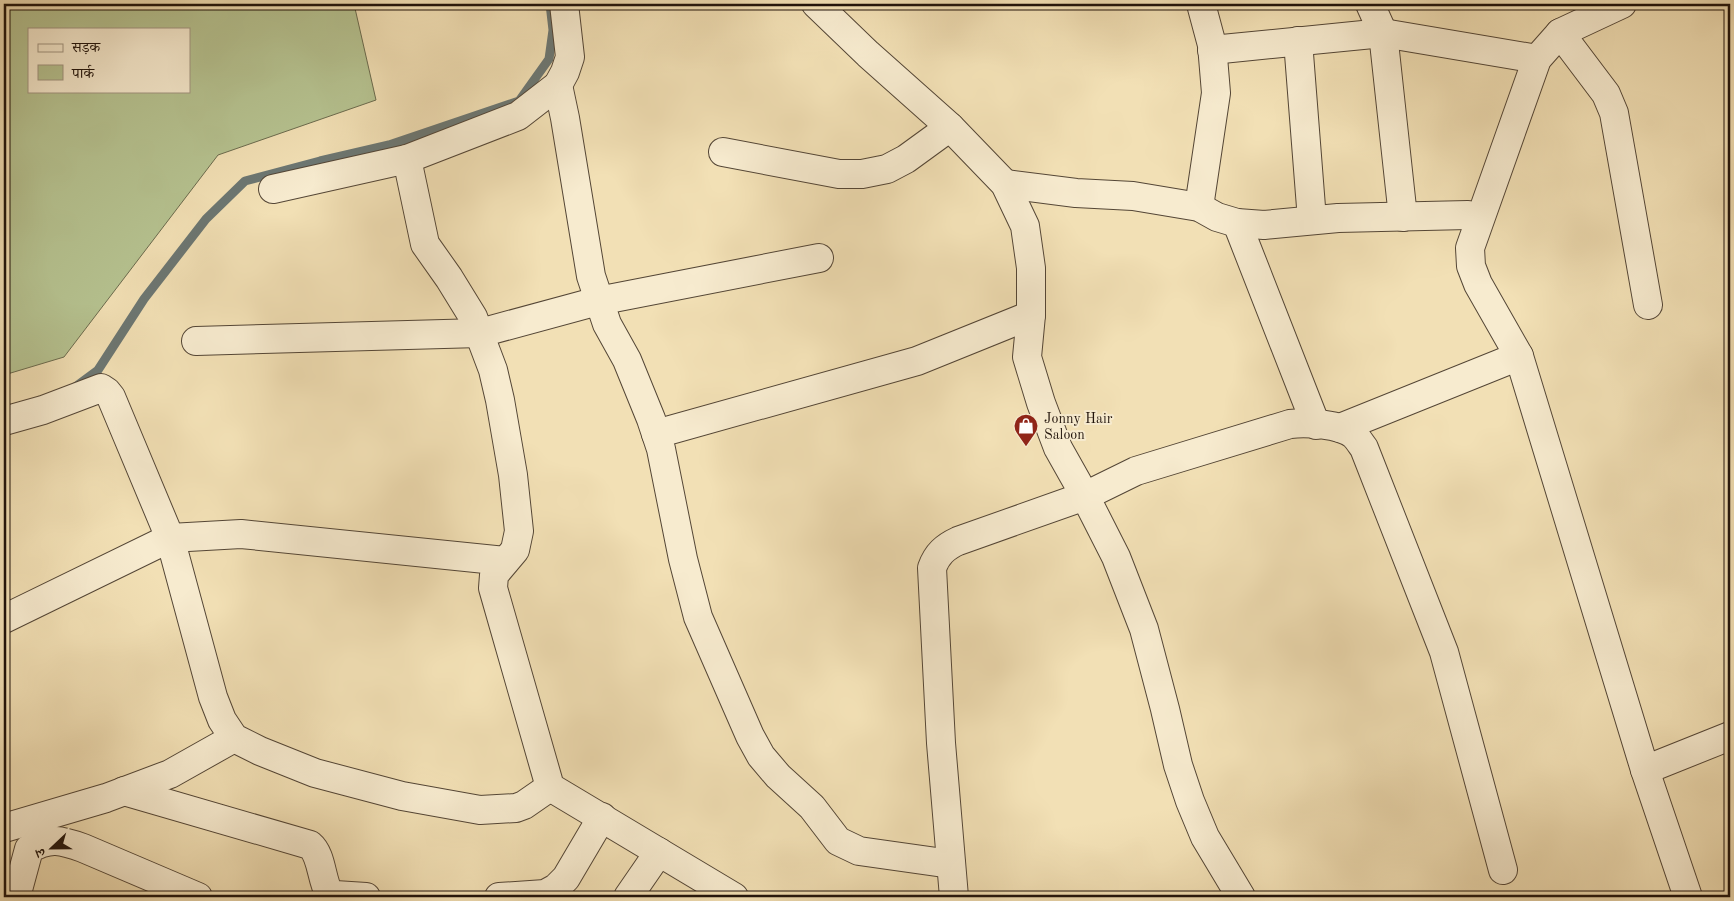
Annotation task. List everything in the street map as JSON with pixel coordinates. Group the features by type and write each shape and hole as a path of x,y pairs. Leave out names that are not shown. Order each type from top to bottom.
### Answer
{"street":[{"path":"816,4 868,54 950,127 1005,184 1025,226 1031,268 1031,315 1027,357 1041,403 1058,448 1086,496 1116,557 1144,629 1178,765 1190,802 1205,837 1241,897"},
{"path":"1199,207 1216,94 1212,50 1201,4"},
{"path":"1370,4 1383,33 1403,217"},
{"path":"1622,4 1560,33 1538,59 1470,248 1471,266 1478,284 1519,356 1645,770 1688,897"},
{"path":"273,189 407,159 518,116 558,85 565,72 570,57 568,6"},
{"path":"1212,50 1383,33 1538,59"},
{"path":"1560,33 1606,94 1614,112 1648,305"},
{"path":"1298,41 1312,220"},
{"path":"558,85 566,118 591,276 598,301 607,324 627,360 656,434 661,449 683,559 698,617 750,736 761,756 778,776 812,807 838,840 859,852 951,864"},
{"path":"518,116 566,118"},
{"path":"723,152 839,174 862,174 893,166 950,127"},
{"path":"407,159 425,244 473,316 494,370 498,386 513,475 519,531 515,550 494,575 493,588 550,787 729,895"},
{"path":"1005,184 1076,193 1133,196 1199,207 1217,217 1236,223 1264,225 1338,218 1468,215"},
{"path":"1236,223 1328,426"},
{"path":"196,341 480,333 598,301 819,258"},
{"path":"656,434 917,361 1031,315"},
{"path":"1328,426 1519,356"},
{"path":"4,420 43,410 101,388 107,392 170,538 213,697 222,720 234,738 260,751 315,772 402,796 480,810 516,808 524,805 550,787"},
{"path":"954,897 939,704 932,568 940,553 958,541 1086,496 1136,472 1290,424 1302,423 1328,426 1354,436 1364,448 1444,652 1503,870"},
{"path":"4,619 170,538 241,534 505,560"},
{"path":"1645,770 1730,736"},
{"path":"4,828 124,791 170,774 234,738"},
{"path":"124,791 310,846 315,849 318,855 329,893 366,897"},
{"path":"499,897 545,894 556,888 566,878 602,818"},
{"path":"16,897 29,849 40,842 53,840 83,848 198,897"},
{"path":"628,897 660,852"}],"green space":[{"path":"4,4 354,4 376,100 218,155 64,357 4,375"}],"waterway":[{"path":"75,387 98,370 144,299 206,219 245,181 389,145 519,101 549,59 553,30 550,4"}],"place":[{"name":"Jonny Hair Saloon","path":"1026,447"}]}
